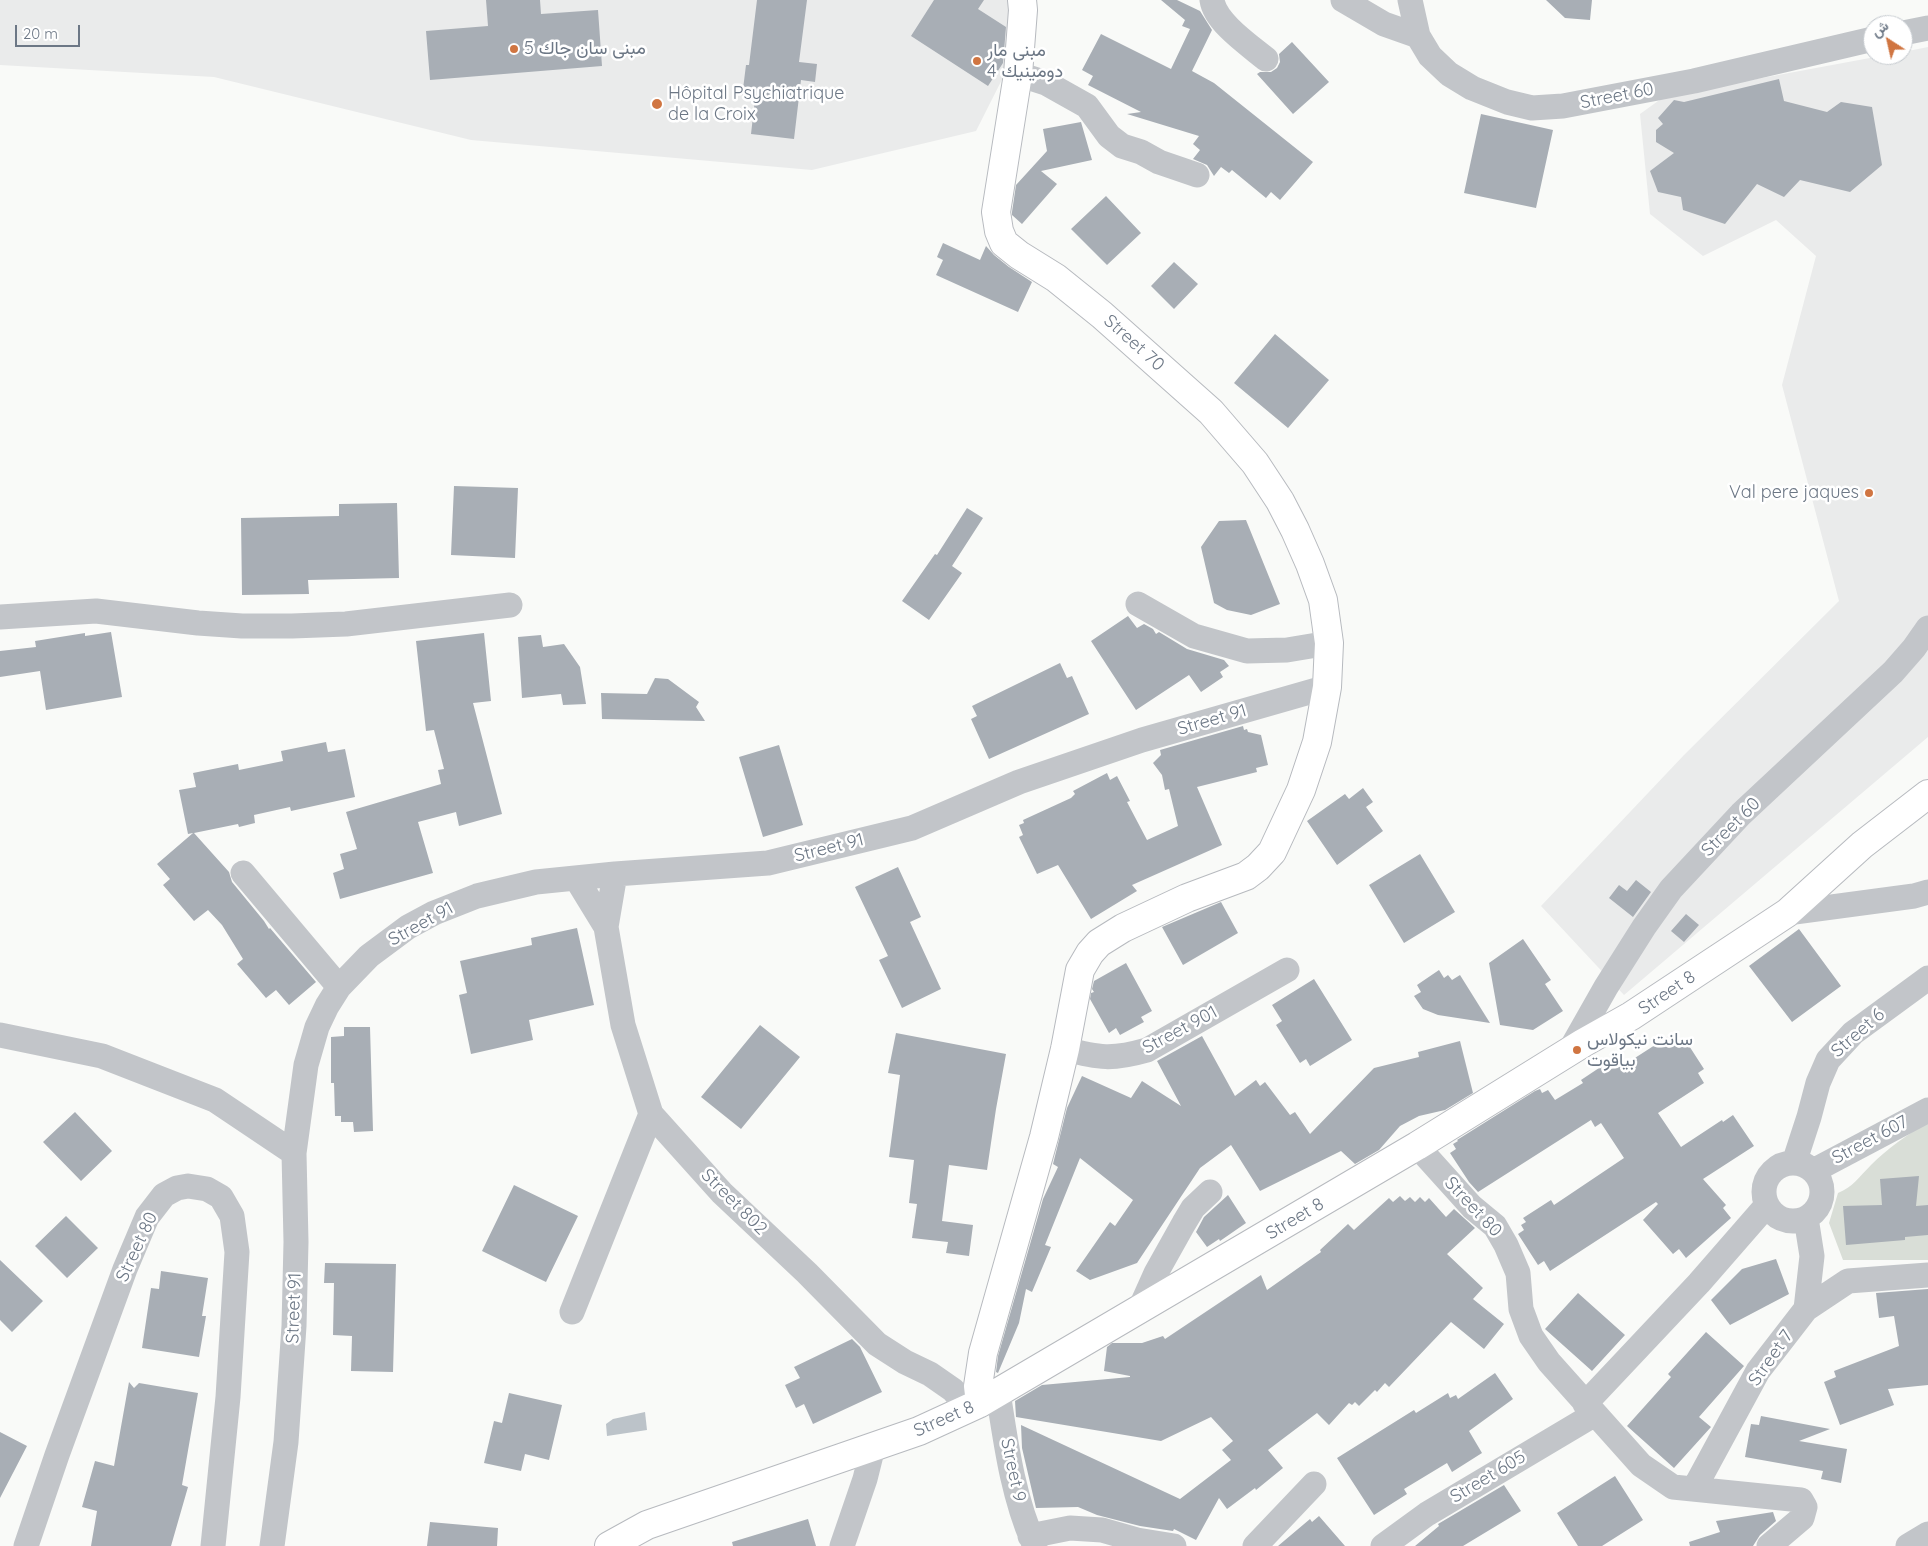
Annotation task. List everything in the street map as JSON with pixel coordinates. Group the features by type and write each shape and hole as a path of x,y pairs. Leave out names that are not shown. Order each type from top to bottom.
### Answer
{"street":[{"name":"Street 70","path":"982,1401 978,1386 982,1353 1041,1147 1065,1049 1080,970 1090,953 1100,943 1123,928 1156,912 1246,876 1258,867 1272,852 1301,790 1317,742 1327,687 1329,643 1323,600 1310,564 1280,500 1255,463 1211,412 1102,315 1056,278 1004,243 999,231 996,212 1018,74 1023,10 1022,0"},
{"path":"1212,0 1216,13 1226,24 1266,59"},
{"path":"1343,0 1384,24 1418,36"},
{"name":"Street 60","path":"1410,0 1418,36 1430,56 1449,74 1472,88 1507,102 1532,108 1563,106 1685,83 1863,41"},
{"path":"1913,31 1928,28"},
{"path":"1018,74 1046,83 1087,106 1109,136 1122,146 1141,152 1159,162 1197,175"},
{"path":"1138,604 1194,636 1247,651 1287,650 1329,643"},
{"path":"0,617 96,610 198,623 242,626 292,626 346,624 510,605"},
{"name":"Street 60","path":"1568,1054 1610,980 1671,889 1741,814 1893,672 1928,628"},
{"name":"Street 91","path":"272,1546 286,1442 294,1326 296,1242 294,1153 306,1065 317,1027 327,1006 339,987 369,956 408,927 434,913 477,896 536,882 615,874 768,863 912,828 1019,782 1142,740 1327,687"},
{"name":"Street 8","path":"609,1546 647,1524 919,1431 982,1401 1139,1311 1417,1146 1583,1043 1631,1016 1787,913 1862,845 1928,794"},
{"path":"243,873 339,987"},
{"name":"Street 802","path":"615,874 606,927 623,1025 651,1114 722,1193 807,1273 877,1344 905,1362 930,1374 953,1390 982,1401"},
{"name":"Street 802","path":"576,878 606,927"},
{"path":"1787,913 1914,896 1928,892"},
{"name":"Street 901","path":"1065,1049 1097,1057 1124,1057 1147,1050 1287,970"},
{"name":"Street 6","path":"1804,1167 1809,1117 1818,1083 1828,1060 1853,1033 1928,978"},
{"path":"0,1035 102,1056 215,1100 294,1153"},
{"name":"Street 607","path":"1804,1167 1928,1110"},
{"path":"572,1312 651,1114"},
{"name":"Street 80","path":"1417,1146 1472,1206 1495,1226 1506,1245 1518,1274 1521,1309 1531,1336 1549,1362 1641,1466 1674,1487 1802,1500 1805,1508 1802,1518 1770,1546"},
{"path":"1779,1166 1804,1167 1820,1180 1822,1190 1820,1202 1815,1211 1806,1218 1791,1221 1777,1216 1767,1205 1764,1191 1768,1176 1779,1166"},
{"name":"Street 80","path":"26,1546 125,1269 147,1217 164,1195 177,1188 188,1186 207,1189 221,1197 232,1216 237,1252 228,1397 213,1546"},
{"path":"1139,1311 1156,1272 1184,1223 1193,1208 1210,1192"},
{"name":"Street 605","path":"1383,1546 1427,1514 1590,1409 1767,1205"},
{"path":"1806,1218 1812,1256 1806,1309"},
{"path":"1812,1256 1848,1281"},
{"path":"1806,1309 1848,1281 1928,1275"},
{"name":"Street 7","path":"1694,1489 1758,1371 1806,1309"},
{"name":"Street 9","path":"982,1401 1006,1441 1018,1498 1032,1541"},
{"path":"842,1546 865,1479 873,1447"},
{"path":"1255,1546 1314,1484"},
{"path":"1032,1541 1070,1528 1102,1530 1137,1540 1174,1546"},
{"path":"1908,1546 1928,1534"}],"shaded area":[{"name":"Hôpital Psychiatrique de la Croix","path":"0,0 1018,0 1028,28 976,131 812,170 471,140 214,77 0,65"},
{"name":"Val pere jaques","path":"1928,47 1928,737 1624,995 1541,906 1684,755 1839,601 1782,385 1816,256 1776,220 1703,256 1650,214 1640,114 1665,96 1863,59 1863,65 1913,65 1913,50"},
{"path":"1928,1122 1928,1260 1843,1260 1829,1223 1838,1193 1852,1185 1877,1159"},
{"path":"645,1412 647,1430 607,1436 606,1424 613,1419"}],"building":[{"name":"مبنى سان جاك 5","path":"486,0 540,0 541,14 598,10 602,66 430,80 426,31 488,26"},
{"path":"757,0 807,0 799,62 817,64 815,82 801,80 794,139 751,134 755,99 742,97 746,65 749,65"},
{"name":"مبنى مار دومينيك 4","path":"934,0 984,0 978,9 1006,27 1003,63 988,86 911,36"},
{"path":"1161,0 1177,0 1200,11 1212,30 1192,71 1214,83 1313,162 1280,200 1271,192 1266,198 1232,170 1229,173 1221,167 1214,176 1207,165 1193,159 1200,150 1193,144 1199,136 1127,114 1141,112 1088,85 1093,76 1082,70 1101,34 1171,69 1190,29 1182,26 1185,20"},
{"path":"1546,0 1592,0 1590,20 1565,18"},
{"path":"1292,42 1329,82 1293,114 1257,74 1260,72 1271,72 1277,68 1280,62 1279,54"},
{"path":"1779,79 1784,101 1827,112 1841,102 1872,107 1882,165 1850,192 1800,180 1784,197 1757,184 1725,224 1683,210 1681,197 1658,192 1650,171 1674,153 1656,142 1656,130 1663,124 1658,118 1674,100 1684,102"},
{"path":"1481,114 1553,130 1536,208 1464,193"},
{"path":"1081,122 1092,160 1041,171 1057,184 1022,224 1012,215 1016,185 1047,151 1043,129"},
{"path":"1106,196 1141,233 1107,265 1071,229"},
{"path":"943,243 980,260 986,246 1009,267 1032,282 1018,312 936,275 943,260 937,257"},
{"path":"1174,262 1198,284 1174,309 1151,286"},
{"path":"1275,334 1329,380 1288,428 1234,383"},
{"path":"454,486 518,488 515,558 451,555"},
{"path":"397,503 399,578 308,580 309,594 242,595 241,518 339,516 339,504"},
{"path":"967,508 983,518 952,566 962,573 929,620 902,601 935,554 937,555"},
{"path":"1246,520 1280,604 1251,615 1227,610 1214,603 1201,547 1219,521"},
{"path":"1128,616 1137,628 1144,624 1153,629 1156,634 1159,632 1187,649 1224,660 1229,666 1220,672 1223,677 1201,692 1189,675 1136,710 1091,641"},
{"path":"111,632 122,697 46,710 40,671 0,677 0,651 36,647 35,641 85,633 85,636"},
{"path":"484,633 491,701 473,703 502,814 459,826 456,812 418,822 433,873 340,899 333,873 344,869 340,854 357,849 346,812 441,784 438,770 444,769 434,730 426,731 416,641"},
{"path":"541,635 543,647 564,644 580,667 586,704 563,705 561,694 522,698 518,637"},
{"path":"1060,663 1067,678 1072,676 1089,714 989,759 971,719 977,716 972,706"},
{"path":"655,678 668,679 699,702 696,707 705,721 602,719 601,693 647,694"},
{"path":"1243,726 1244,730 1247,729 1248,732 1261,735 1268,765 1256,768 1257,772 1197,787 1222,845 1132,885 1137,891 1091,919 1058,865 1037,874 1019,837 1023,835 1019,825 1024,823 1023,820 1071,798 1075,794 1073,791 1107,773 1110,780 1117,776 1130,801 1127,802 1147,840 1178,826 1169,789 1165,790 1162,775 1153,763 1161,755 1160,750"},
{"path":"326,742 328,752 345,749 355,797 291,811 290,807 254,815 255,823 239,827 238,824 194,833 229,872 232,882 269,929 316,982 289,1005 276,990 266,998 237,964 243,959 222,925 208,910 194,921 163,885 170,879 157,864 193,833 188,834 179,790 196,787 193,773 238,764 239,770 283,761 281,751"},
{"path":"779,745 803,825 763,837 739,757"},
{"path":"1363,788 1373,802 1366,807 1383,831 1337,865 1307,821 1345,794 1349,799"},
{"path":"1420,854 1455,912 1404,943 1369,885"},
{"path":"898,867 921,917 910,922 941,989 902,1008 879,960 888,956 855,887"},
{"path":"1636,880 1651,892 1633,917 1609,898 1619,885 1627,891"},
{"path":"1221,902 1238,933 1183,965 1162,927"},
{"path":"1686,914 1699,925 1684,942 1671,931"},
{"path":"577,928 594,1005 529,1020 533,1040 471,1054 459,995 467,993 460,961 532,945 531,938"},
{"path":"1799,929 1841,986 1792,1022 1749,966"},
{"path":"1523,939 1551,980 1545,984 1563,1011 1533,1030 1500,1025 1489,963"},
{"path":"1126,963 1152,1011 1141,1017 1144,1022 1120,1035 1116,1028 1109,1033 1090,999 1091,993 1094,992 1092,989 1094,981"},
{"path":"1439,970 1444,978 1448,975 1452,980 1460,975 1490,1023 1438,1015 1423,1009 1414,996 1421,992 1417,985"},
{"path":"1314,979 1352,1040 1310,1066 1306,1059 1300,1063 1276,1025 1282,1021 1272,1005"},
{"path":"760,1025 800,1057 741,1129 701,1097"},
{"path":"344,1027 370,1027 373,1131 354,1132 353,1122 341,1122 341,1116 335,1116 334,1083 331,1083 331,1037 344,1036"},
{"path":"896,1033 1006,1054 987,1170 949,1165 942,1221 973,1225 969,1256 946,1253 948,1242 912,1238 917,1204 909,1203 914,1160 889,1157 900,1075 888,1073"},
{"path":"1202,1036 1235,1096 1256,1080 1260,1086 1265,1082 1290,1115 1295,1112 1310,1134 1374,1068 1419,1057 1418,1052 1460,1041 1473,1093 1445,1110 1419,1116 1400,1126 1379,1150 1355,1164 1341,1151 1260,1191 1231,1145 1200,1168 1137,1263 1090,1280 1076,1271 1110,1222 1115,1226 1133,1200 1080,1158 1045,1245 1051,1247 1032,1292 1026,1289 1019,1323 998,1373 996,1372 998,1356 1043,1199 1058,1167 1053,1164 1067,1108 1082,1076 1131,1098 1142,1081 1181,1106 1157,1061"},
{"path":"1669,1036 1671,1040 1676,1038 1678,1041 1684,1038 1704,1069 1698,1073 1704,1083 1658,1113 1681,1147 1722,1120 1723,1122 1733,1115 1754,1146 1703,1179 1726,1205 1723,1208 1731,1218 1686,1258 1679,1249 1673,1254 1643,1220 1658,1204 1656,1202 1550,1271 1544,1261 1538,1265 1518,1234 1524,1230 1521,1225 1526,1222 1523,1218 1551,1200 1554,1205 1624,1158 1601,1123 1595,1127 1591,1120 1478,1192 1450,1153 1456,1149 1453,1144 1535,1091 1540,1089 1542,1093 1548,1090 1555,1100 1583,1083 1581,1080 1608,1062 1611,1065 1615,1063 1618,1067 1623,1063 1624,1065"},
{"path":"75,1112 112,1151 81,1181 43,1142"},
{"path":"1919,1176 1916,1206 1928,1205 1928,1235 1905,1237 1905,1240 1846,1245 1843,1206 1882,1205 1880,1179"},
{"path":"514,1185 578,1216 546,1282 482,1251"},
{"path":"1228,1195 1246,1223 1220,1241 1219,1239 1207,1247 1196,1232 1204,1217"},
{"path":"1400,1196 1405,1201 1410,1197 1415,1202 1420,1197 1425,1202 1429,1198 1446,1217 1454,1209 1475,1228 1447,1254 1483,1288 1473,1299 1504,1324 1484,1349 1451,1322 1389,1387 1385,1383 1359,1406 1355,1402 1352,1405 1349,1403 1329,1425 1317,1413 1268,1450 1283,1468 1256,1490 1255,1488 1227,1509 1219,1498 1196,1540 1174,1529 1173,1531 1140,1526 1097,1515 1078,1507 1036,1508 1022,1448 1021,1425 1180,1499 1231,1460 1222,1450 1233,1441 1211,1417 1161,1441 1016,1417 1015,1401 1042,1385 1130,1377 1104,1371 1107,1347 1112,1343 1142,1343 1163,1336 1165,1339 1261,1275 1267,1290 1321,1252 1320,1250 1348,1224 1354,1230 1389,1198 1393,1202"},
{"path":"66,1216 98,1248 67,1278 35,1246"},
{"path":"1776,1259 1789,1294 1730,1325 1711,1300 1742,1269"},
{"path":"0,1260 43,1301 12,1332 0,1320"},
{"path":"325,1263 396,1264 393,1372 351,1371 352,1336 333,1335 334,1283 324,1283"},
{"path":"161,1271 208,1278 202,1316 206,1316 199,1357 142,1348 151,1288 159,1289"},
{"path":"1928,1289 1928,1385 1888,1389 1894,1405 1840,1425 1824,1382 1836,1377 1834,1371 1899,1346 1894,1316 1879,1318 1876,1293"},
{"path":"1578,1293 1625,1335 1592,1371 1545,1329"},
{"path":"1706,1332 1744,1366 1699,1417 1711,1427 1674,1468 1627,1426 1671,1377 1668,1374"},
{"path":"852,1339 860,1347 882,1392 813,1424 804,1404 796,1408 785,1385 800,1378 794,1367"},
{"path":"1495,1373 1513,1399 1469,1431 1482,1453 1452,1472 1447,1463 1404,1489 1407,1494 1374,1515 1337,1458 1414,1410 1416,1413 1448,1393 1450,1398 1456,1395 1458,1399"},
{"path":"129,1382 134,1388 139,1383 198,1393 182,1485 188,1487 171,1546 91,1546 97,1511 82,1507 95,1461 114,1466"},
{"path":"509,1393 562,1405 549,1460 525,1454 521,1471 484,1463 494,1421 502,1423"},
{"path":"1761,1416 1830,1429 1799,1441 1847,1449 1841,1483 1821,1479 1823,1471 1745,1457 1751,1424 1759,1425"},
{"path":"0,1432 27,1446 0,1498"},
{"path":"1615,1476 1643,1520 1602,1546 1578,1546 1557,1513"},
{"path":"1504,1485 1521,1511 1463,1546 1415,1546 1439,1526 1438,1524"},
{"path":"1773,1512 1776,1521 1760,1535 1753,1546 1690,1546 1689,1542 1720,1532 1716,1521"},
{"path":"1319,1516 1345,1546 1278,1546 1310,1519 1312,1522"},
{"path":"808,1519 816,1546 733,1546 732,1542"},
{"path":"430,1522 498,1528 497,1546 427,1546"}],"place":[{"name":"مبنى سان جاك 5","path":"514,49"},
{"name":"مبنى مار دومينيك 4","path":"977,61"},
{"name":"Hôpital Psychiatrique de la Croix","path":"657,104"},
{"name":"Val pere jaques","path":"1869,493"},
{"name":"سانت نيكولاس بياقوت","path":"1577,1050"}]}
